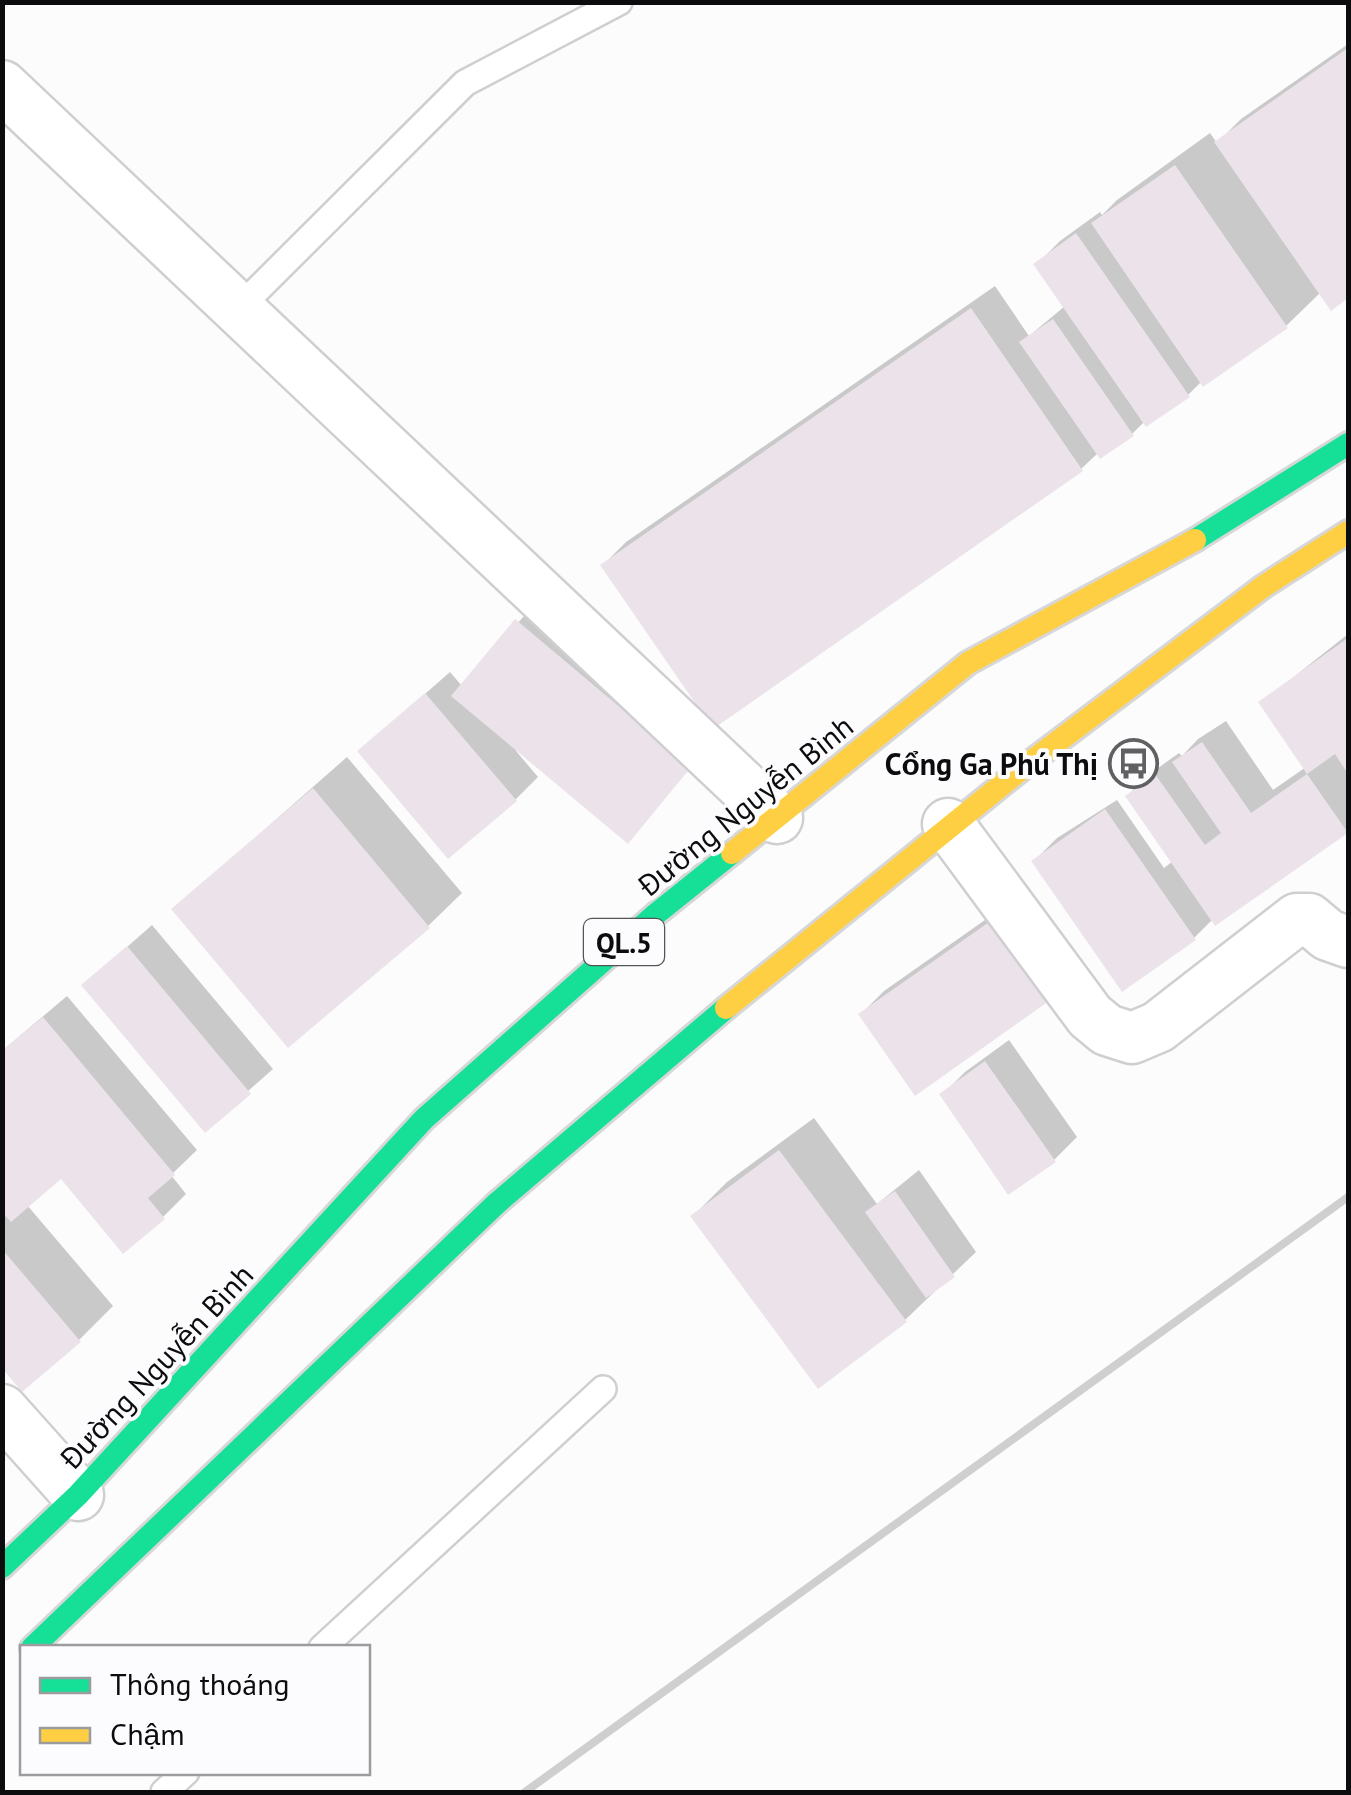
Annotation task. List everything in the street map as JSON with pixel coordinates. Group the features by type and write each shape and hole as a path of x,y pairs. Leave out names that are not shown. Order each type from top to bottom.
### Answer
{"highway":[{"name":"Đường Nguyễn Bình","path":"2,1567 78,1495 424,1119 656,914 968,663 1222,525 1348,444"},
{"path":"35,1645 498,1202 786,957 948,824 1264,586 1348,532"}],"street":[{"path":"9,103 237,310 777,818"},
{"path":"948,824 1090,1016 1107,1030 1132,1038 1158,1028 1297,920 1309,919 1328,935 1348,942"},
{"path":"2,1410 78,1495"}],"lane":[{"path":"237,310 464,83 619,2"},
{"path":"325,1645 603,1389"},
{"path":"164,1792 183,1775"}],"building":[{"path":"1348,48 1348,298 1331,311 1214,142"},
{"path":"1175,165 1288,328 1203,387 1091,223"},
{"path":"1076,233 1190,397 1146,427 1033,264"},
{"path":"971,308 1083,471 713,729 600,565"},
{"path":"1053,319 1134,436 1100,459 1019,342"},
{"path":"515,619 691,767 628,844 451,696"},
{"path":"1348,638 1348,774 1335,754 1307,774 1258,702"},
{"path":"425,693 517,801 448,859 357,751"},
{"path":"1202,742 1251,813 1307,774 1348,833 1215,926 1125,796 1155,774 1205,845 1221,833 1172,762"},
{"path":"313,788 430,928 288,1048 171,909"},
{"path":"1105,809 1196,940 1122,992 1031,861"},
{"path":"1002,913 1059,994 915,1096 858,1014"},
{"path":"127,946 251,1094 205,1133 81,985"},
{"path":"43,1017 175,1175 148,1198 165,1219 123,1254 61,1179 11,1222 2,1212 2,1051"},
{"path":"985,1061 1056,1162 1008,1195 939,1094"},
{"path":"779,1150 907,1322 818,1389 690,1216"},
{"path":"895,1191 955,1277 926,1298 865,1212"},
{"path":"2,1249 81,1342 22,1392 2,1368"}],"railway":[{"path":"525,1792 1348,1197"}],"traffic: fast":[{"path":"1195,540 1348,444"},
{"path":"2,1567 78,1495 424,1119 656,914 732,853"},
{"path":"35,1645 497,1203 726,1008"}],"traffic: slow":[{"path":"726,1008 1024,767 1264,586 1348,532"},
{"path":"732,853 968,663 1195,540"}],"place":[{"name":"Cổng Ga Phú Thị","path":"1133,763"}]}
